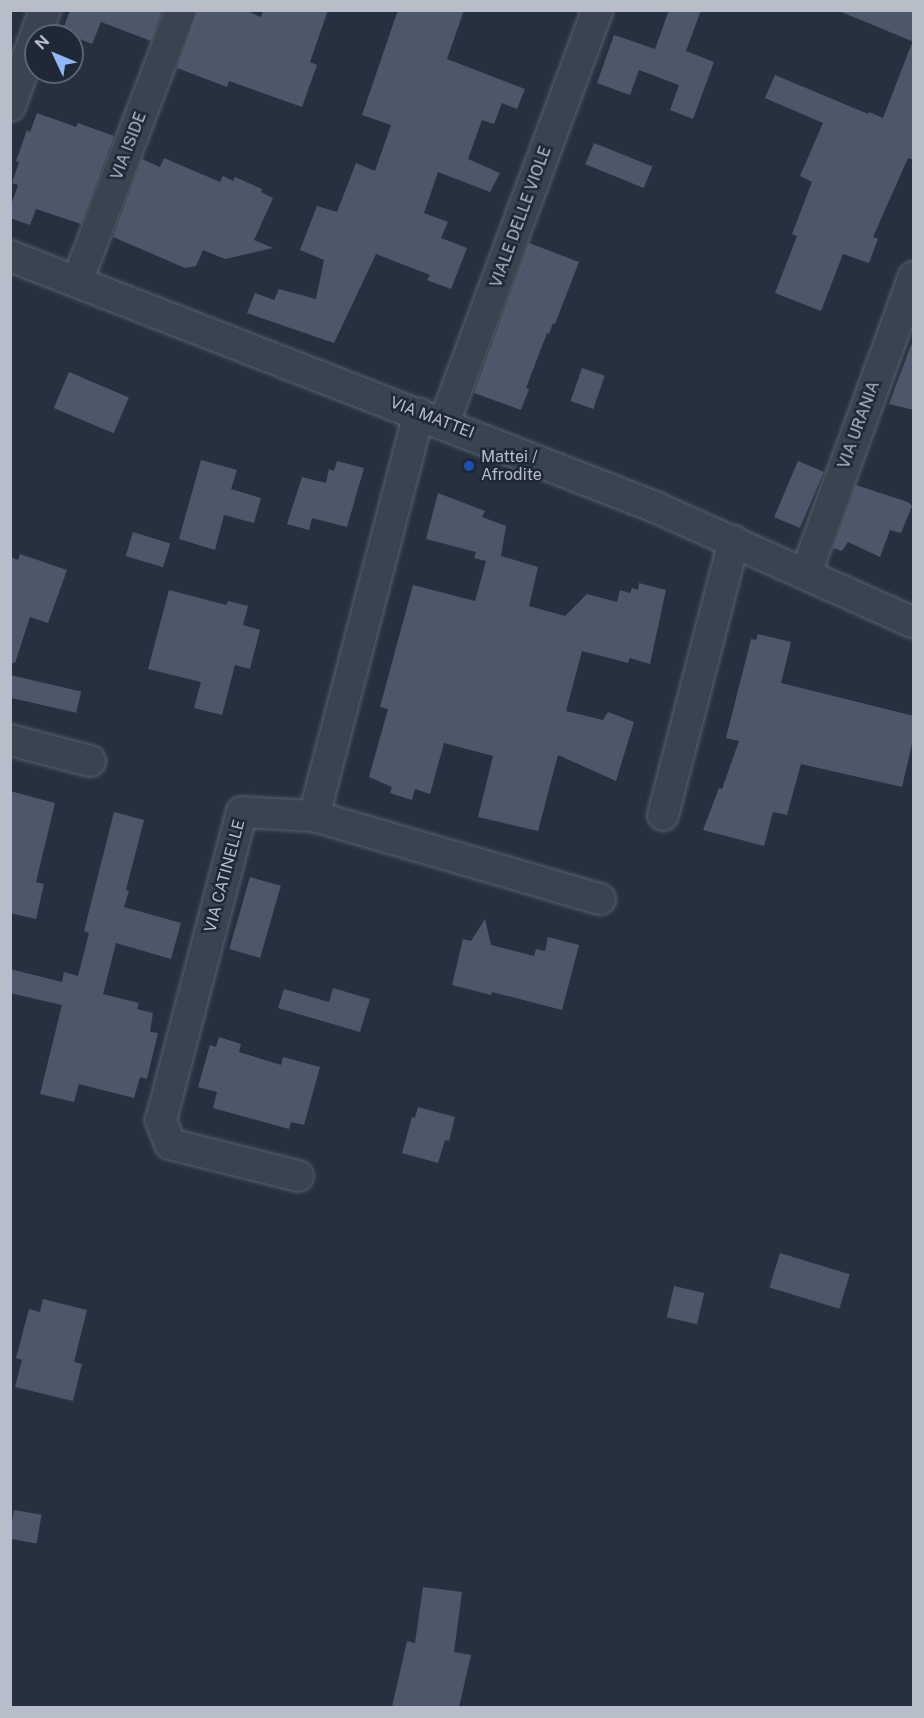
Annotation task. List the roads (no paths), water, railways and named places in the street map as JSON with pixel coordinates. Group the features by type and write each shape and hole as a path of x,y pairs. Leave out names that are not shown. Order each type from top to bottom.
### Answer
{"street":[{"path":"10,106 45,10"},
{"name":"VIA ISIDE","path":"77,282 181,10"},
{"name":"VIALE DELLE VIOLE","path":"432,418 598,10"},
{"name":"VIA MATTEI","path":"10,256 432,418 734,541 913,622"},
{"name":"VIA URANIA","path":"806,573 914,277"},
{"path":"432,418 314,816 600,899"},
{"path":"663,815 734,541"},
{"path":"10,740 90,760"},
{"name":"VIA CATINELLE","path":"298,1176 170,1144 161,1120 242,812 314,816"}],"place":[{"name":"Mattei / Afrodite","path":"469,466"}]}
